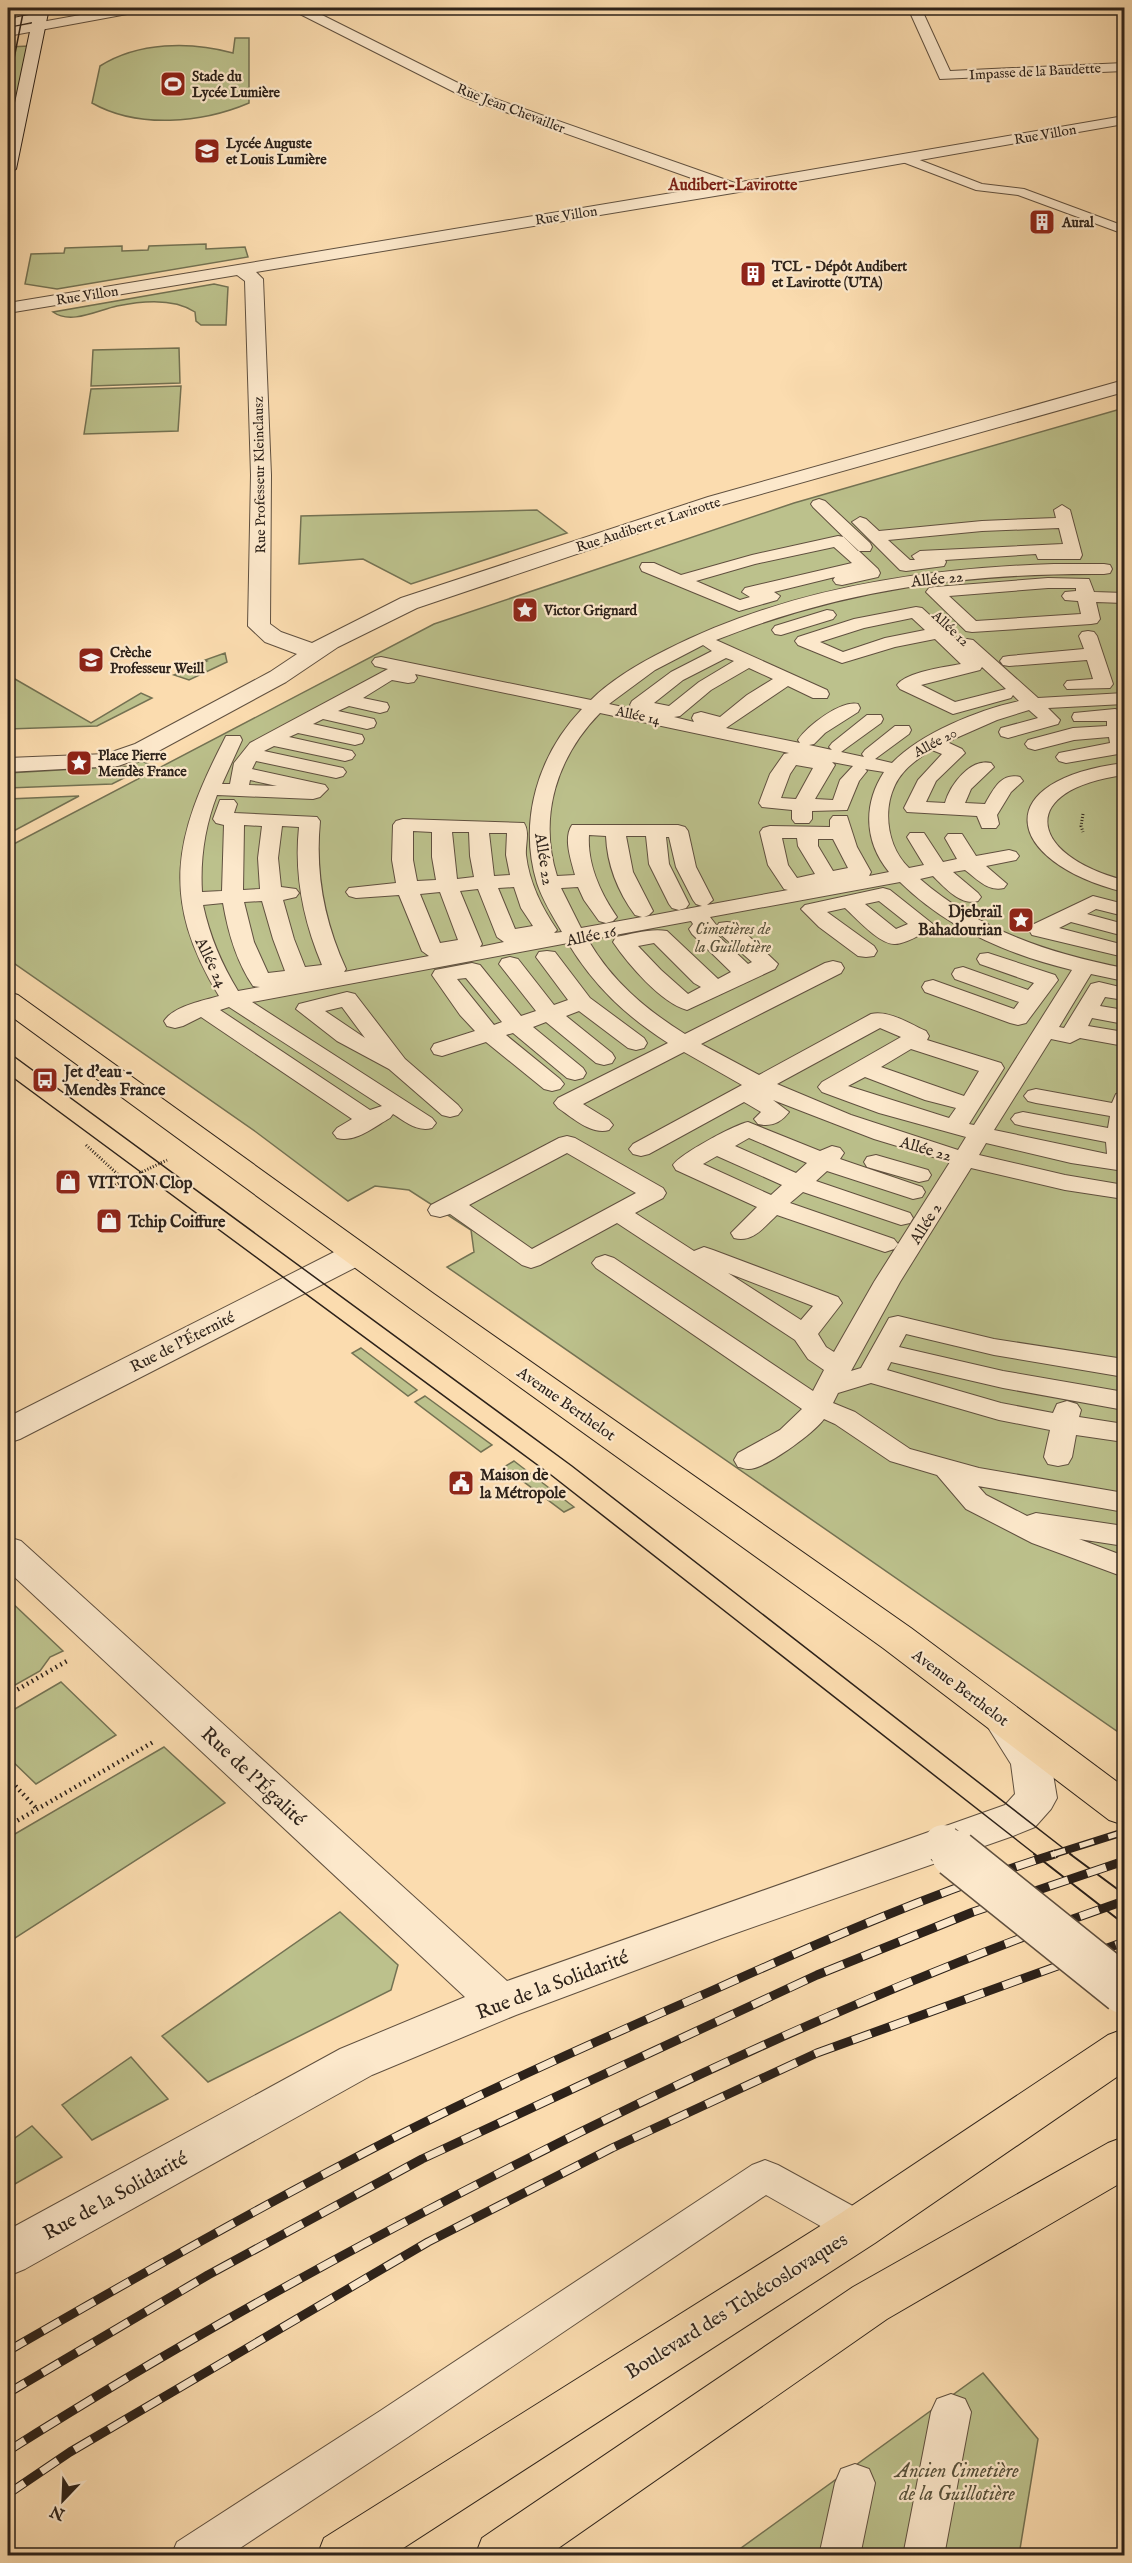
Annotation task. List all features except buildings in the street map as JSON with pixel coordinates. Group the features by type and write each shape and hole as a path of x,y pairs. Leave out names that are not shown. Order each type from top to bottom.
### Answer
{"main road":[{"name":"Avenue Berthelot","path":"8,1001 356,1254 897,1638 1002,1719 1121,1806"},
{"name":"Boulevard des Tchécoslovaques","path":"343,2556 858,2228 1125,2048"},
{"path":"501,2556 870,2303 1125,2157"}],"street":[{"path":"8,23 101,8"},
{"path":"8,32 40,17 138,8"},
{"name":"Rue Jean Chevailler","path":"299,8 471,95 733,188"},
{"name":"Impasse de la Baudette","path":"914,8 945,76 1125,67"},
{"path":"8,169 40,17"},
{"name":"Rue Villon","path":"8,308 733,188 1125,120"},
{"name":"Rue Professeur Kleinclausz","path":"240,269 254,279 261,475 259,626 273,637 314,652"},
{"name":"Rue Audibert et Lavirotte","path":"8,765 109,761 144,749 278,677 314,652 373,619 409,603 715,501 1125,386"},
{"name":"Rue Audibert et Lavirotte","path":"8,748 97,743 143,736 195,720"},
{"name":"Rue de l'Éternité","path":"8,1431 356,1254"},
{"name":"Rue de l'Égalité","path":"8,1550 500,2002"},
{"name":"Rue de la Solidarité","path":"8,2254 356,2062 500,2002 707,1926 1020,1816 1036,1798 1031,1762 1002,1719"},
{"path":"943,1844 1125,1990"}],"lane":[{"path":"904,158 980,187 1020,192 1125,230"},
{"name":"Allée 12","path":"819,504 901,590 1036,696 1051,720"},
{"path":"860,522 880,542 900,559 988,551 1067,529 969,539 880,542"},
{"path":"648,567 724,600 789,582 864,566 838,541 752,560 678,580"},
{"path":"701,590 771,570 852,553"},
{"name":"Allée 22","path":"1104,569 997,571 756,618 700,639 648,667 594,706 555,759 544,785 539,842 548,883 559,909 589,961 612,989 640,1014 751,1088 850,1125 965,1159 1118,1192"},
{"path":"1088,603 1083,583 1025,584 935,592 964,619 1023,613 1125,598"},
{"path":"782,630 901,590"},
{"path":"804,641 860,623 916,612 974,666 922,678 906,685 953,708 1004,694"},
{"path":"756,618 842,658 933,628"},
{"path":"700,639 820,694"},
{"path":"725,651 677,676 639,705 724,723 780,676"},
{"path":"1036,696 1104,684 1094,653"},
{"path":"1009,661 1094,653"},
{"path":"1023,675 1094,653"},
{"path":"673,712 705,686 748,661"},
{"name":"Allée 14","path":"381,662 899,765"},
{"path":"238,788 274,820 310,821 306,847 309,891 319,931 335,969 261,981 242,942 235,920 232,896 231,847 238,788 270,739 343,699 370,687 389,674 408,678"},
{"path":"931,697 989,680"},
{"path":"370,687 395,692"},
{"name":"Allée 20","path":"1125,698 1036,696 930,742 899,765 885,785 878,804 881,840 890,860 930,898 985,932 1050,957 1125,974"},
{"path":"343,699 380,707"},
{"path":"807,740 818,729 851,708"},
{"path":"319,713 367,723"},
{"path":"1008,732 1051,720 1115,715 1120,748 1097,750 1066,757"},
{"path":"839,747 874,719"},
{"path":"294,726 345,755"},
{"path":"872,754 902,730"},
{"path":"766,731 872,754 899,765"},
{"path":"1035,744 1073,734 1117,731"},
{"path":"270,739 345,755"},
{"name":"Allée 24","path":"233,740 210,789 195,830 190,874 191,899 194,925 202,949 215,975 232,999 424,1123"},
{"path":"930,742 955,753 927,780 914,808 954,809 990,824 992,810 1003,789 1012,781"},
{"path":"210,789 238,788 345,755"},
{"path":"954,809 955,800 961,789 984,767"},
{"path":"1125,770 1088,775 1070,782 1048,796 1038,812 1037,825 1045,844 1065,862 1083,872 1125,886"},
{"path":"804,819 840,826 847,850 861,872 791,885 778,865 770,832 804,819 840,806 850,780 857,771"},
{"path":"804,819 808,846 826,878"},
{"path":"274,820 269,848 272,894 282,940 298,975"},
{"name":"Allée 16","path":"175,1021 202,1008 232,999 576,937 693,906 905,876 970,864 1017,863 990,824"},
{"path":"403,825 479,826 517,827 516,855 522,879 532,908 546,930 433,951 407,888 402,868 403,825"},
{"path":"442,826 441,847 447,885 471,944"},
{"path":"479,826 477,846 485,882 508,937"},
{"path":"606,917 594,900 585,880 578,844 579,829 655,831 659,864 706,926 700,929 725,956 746,973"},
{"path":"616,830 616,850 622,872 642,911"},
{"path":"916,837 925,855 937,870 971,897"},
{"path":"955,838 970,864 997,884"},
{"path":"356,892 522,879"},
{"path":"548,883 585,880"},
{"path":"191,899 309,891"},
{"path":"850,901 873,924 895,938 923,925 883,894 812,909 866,951"},
{"path":"897,907 930,898"},
{"path":"1114,950 1040,930 1093,902 1125,910"},
{"path":"1068,915 1125,930"},
{"path":"717,988 767,964 727,928"},
{"name":"Allée 2","path":"748,1460 790,1436 812,1416 887,1282 981,1134 1058,1026 1090,967 1114,950"},
{"path":"548,957 582,1003 636,1043"},
{"path":"933,987 1018,1018 1047,980 988,959"},
{"path":"510,963 550,1014 604,1058"},
{"path":"601,1125 566,1103 833,968"},
{"path":"552,1084 489,1033 443,975 472,970 488,994 516,1025 575,1073"},
{"path":"963,974 1029,1004 1058,1026 1125,1039"},
{"path":"1058,1026 1086,1010 1099,989 1125,994"},
{"path":"442,1048 582,1003"},
{"path":"202,1008 369,1120"},
{"path":"1086,1010 1125,1017"},
{"path":"641,1149 879,1019 918,1036 830,1087 870,1103 955,1128 1023,1145 1120,1164"},
{"path":"900,1047 941,1053 993,1068 955,1128"},
{"path":"397,1064 450,1110"},
{"path":"863,1068 933,1095 970,1105"},
{"path":"751,1088 777,1112 685,1165 774,1206 885,1244"},
{"path":"1041,1089 1124,1105 1118,1192"},
{"path":"345,1132 396,1106"},
{"path":"1023,1119 1122,1138"},
{"path":"757,1124 829,1155 916,1184"},
{"path":"567,1143 654,1193 618,1213 531,1260 446,1207 567,1143"},
{"path":"716,1147 799,1183 901,1218"},
{"path":"743,1233 829,1155"},
{"path":"618,1213 680,1252 751,1285 790,1288 829,1303 804,1334"},
{"path":"605,1263 829,1387"},
{"path":"751,1285 767,1309 804,1334 817,1353 829,1387 845,1418 900,1455 1051,1491 1125,1502"},
{"path":"767,1309 790,1288"},
{"path":"877,1363 898,1324 994,1347 1125,1368"},
{"path":"1058,1457 1077,1362"},
{"path":"829,1387 877,1363 934,1365 1071,1393 1125,1401"},
{"path":"877,1363 979,1406 1064,1424 1125,1433"},
{"path":"947,1468 976,1502 1042,1536 1125,1567"},
{"path":"1010,1519 1125,1536"},
{"path":"191,2556 394,2424 765,2176 858,2228"},
{"path":"923,2556 951,2412"},
{"path":"839,2556 855,2483"}],"path":[{"path":"1087,807 1081,817 1081,826 1087,838"},
{"path":"86,1145 124,1180"},
{"path":"115,1185 173,1156"},
{"path":"8,1695 105,1640"},
{"path":"8,1826 192,1720"},
{"path":"8,1778 37,1809"}],"green space":[{"name":"Stade du Lycée Lumière","path":"235,38 249,38 249,103 231,110 191,119 149,120 129,117 92,103 100,66 115,58 147,48 165,46 199,47 233,53"},
{"path":"29,46 8,142 8,47"},
{"path":"206,244 206,249 245,247 248,257 57,289 25,284 31,254 64,253 65,248 122,246 122,251 148,250 149,246"},
{"path":"214,284 228,287 226,325 201,325 196,321 195,312 177,304 167,303 126,304 76,317 60,316 53,312"},
{"path":"179,348 180,383 91,386 93,350"},
{"path":"181,386 178,431 84,434 91,389"},
{"name":"Cimetières de la Guillotière","path":"1124,408 1124,1736 447,1267 474,1252 471,1230 409,1190 375,1186 348,1201 256,1132 8,959 8,847 434,624 794,503"},
{"path":"537,510 567,533 411,584 363,559 299,564 301,516"},
{"path":"225,653 227,662 189,680 174,675 207,661 205,660"},
{"path":"8,675 91,723 141,693 152,698 97,726 8,729"},
{"path":"142,761 150,765 112,784 8,788 8,773 127,766"},
{"path":"79,796 8,834 8,799"},
{"path":"361,1348 417,1390 408,1396 352,1353"},
{"path":"425,1396 492,1445 481,1452 415,1402"},
{"path":"514,1461 574,1507 564,1512 504,1467"},
{"path":"8,1599 63,1651 50,1657 40,1671 8,1689"},
{"path":"61,1682 116,1735 36,1784 8,1757 8,1713"},
{"path":"164,1747 225,1803 9,1942 8,1838"},
{"path":"340,1912 398,1965 391,1990 208,2082 162,2036"},
{"path":"131,2057 168,2099 92,2140 62,2105"},
{"path":"32,2126 62,2157 8,2188 8,2143"},
{"name":"Ancien Cimetière de la Guillotière","path":"983,2373 1038,2439 1019,2555 730,2556"}],"tram line":[{"path":"8,89 24,8"},
{"path":"8,49 15,16"},
{"path":"8,1052 572,1466 1072,1855"},
{"path":"8,1074 551,1475 1036,1855"},
{"path":"1034,1854 1124,1924"},
{"path":"1070,1854 1124,1894"}],"railway":[{"path":"1051,1855 1124,1832"},
{"path":"8,2351 302,2186 477,2097 593,2043 837,1936 923,1900 1055,1854"},
{"path":"8,2393 208,2275 422,2159 817,1975 973,1912 1124,1861"},
{"path":"8,2451 132,2375 258,2302 386,2232 664,2091 815,2022 968,1958 1124,1901"},
{"path":"8,2494 70,2452 428,2242 612,2148 817,2053 1124,1942"}],"place":[{"name":"Stade du Lycée Lumière","path":"173,84"},
{"name":"Lycée Auguste et Louis Lumière","path":"207,151"},
{"name":"Aural","path":"1042,222"},
{"name":"TCL - Dépôt Audibert et Lavirotte (UTA)","path":"753,274"},
{"name":"Victor Grignard","path":"525,610"},
{"name":"Crèche Professeur Weill","path":"91,660"},
{"name":"Place Pierre Mendès France","path":"79,763"},
{"name":"Djebraïl Bahadourian","path":"1021,920"},
{"name":"Jet d'eau - Mendès France","path":"45,1080"},
{"name":"VITTON Clop","path":"68,1182"},
{"name":"Tchip Coiffure","path":"109,1221"},
{"name":"Maison de la Métropole","path":"461,1483"}],"district":[{"name":"Audibert-Lavirotte","path":"733,184"}]}
